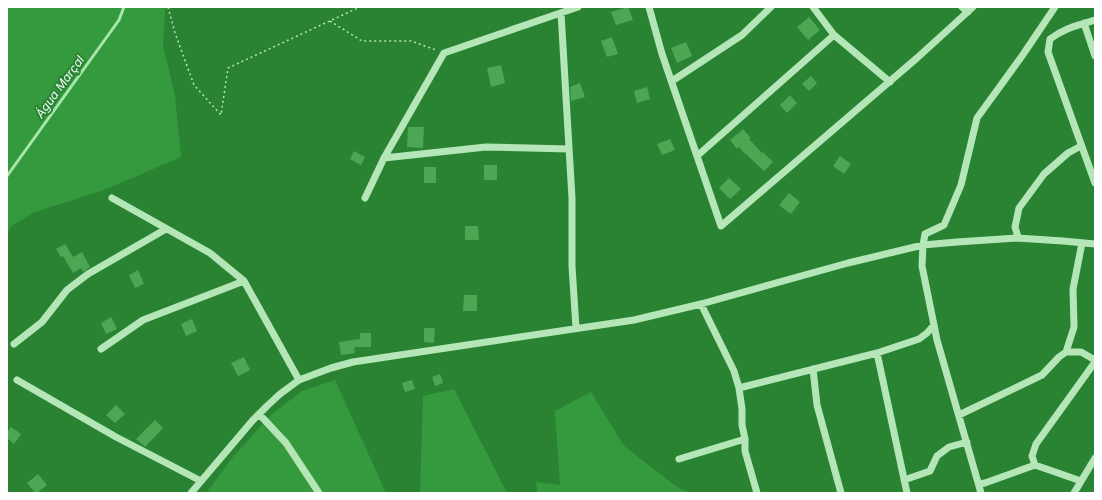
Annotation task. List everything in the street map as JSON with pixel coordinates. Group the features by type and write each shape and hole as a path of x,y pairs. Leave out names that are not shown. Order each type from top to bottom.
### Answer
{"street":[{"path":"365,198 384,158 444,53 578,7"},
{"path":"649,7 662,54 721,226 890,82 970,10 962,7"},
{"path":"672,81 742,35 771,7"},
{"path":"813,7 834,35 890,82"},
{"path":"982,493 937,340 922,266 923,245 925,234 944,225 961,185 977,118 1055,7"},
{"path":"561,13 572,198 572,266 576,328"},
{"path":"1095,20 1073,26 1058,33 1050,39 1048,52 1095,183"},
{"path":"1084,24 1095,56"},
{"path":"697,156 834,35"},
{"path":"1018,238 1015,227 1018,208 1044,174 1068,153 1081,146"},
{"path":"384,158 486,147 569,149"},
{"path":"112,198 210,253 244,281 299,380"},
{"path":"14,344 42,322 67,290 82,278 166,229"},
{"path":"191,493 259,414 280,394 299,380 331,368 353,362 634,320 701,304 848,263 923,245 1018,238 1095,244"},
{"path":"1066,352 1074,327 1073,289 1082,243"},
{"path":"101,349 143,320 244,281"},
{"path":"701,304 734,371 739,388 742,409 745,451 757,493"},
{"path":"739,388 877,353 919,339 934,326"},
{"path":"959,415 1042,375 1059,357 1066,352 1081,352 1095,361 1036,444 1032,456 1035,465"},
{"path":"877,353 907,493"},
{"path":"813,369 817,404 841,493"},
{"path":"17,380 116,437 201,480"},
{"path":"259,414 286,443 319,493"},
{"path":"680,459 745,440"},
{"path":"904,480 930,471 937,456 949,447 967,442"},
{"path":"1074,493 1095,458"},
{"path":"979,484 1035,465 1081,480"}],"path":[{"path":"168,7 175,33 194,85 221,115 228,68 360,7"},
{"path":"330,21 362,41 411,41 444,53"}],"green space":[{"path":"7,7 165,7 163,45 175,96 181,157 104,190 35,212 11,226 7,234"},
{"path":"335,380 386,493 206,493 233,457 272,414 302,391"},
{"path":"454,389 507,493 420,493 423,396"},
{"path":"591,392 624,446 677,487 691,493 538,493 536,482 560,485 555,411"}],"building":[{"path":"628,7 633,20 616,25 611,12"},
{"path":"809,17 820,30 808,40 797,27"},
{"path":"612,37 618,54 607,57 601,41"},
{"path":"686,42 692,56 677,63 671,48"},
{"path":"501,65 505,83 491,87 487,68"},
{"path":"811,76 817,83 809,91 802,84"},
{"path":"580,83 585,97 571,101 570,87"},
{"path":"647,87 650,99 637,103 634,91"},
{"path":"790,95 797,103 787,113 780,105"},
{"path":"408,127 424,127 423,148 407,147"},
{"path":"743,129 751,138 749,139 773,162 764,171 739,147 737,149 730,140"},
{"path":"670,139 675,150 662,155 657,144"},
{"path":"354,151 365,157 361,165 350,159"},
{"path":"840,156 851,164 844,174 833,166"},
{"path":"484,165 497,165 497,180 484,180"},
{"path":"424,167 436,167 436,183 424,183"},
{"path":"729,178 741,189 730,199 719,188"},
{"path":"789,193 800,202 791,214 779,205"},
{"path":"465,226 478,226 479,240 465,240"},
{"path":"65,244 73,257 82,252 90,267 83,272 81,268 73,273 63,256 61,257 56,249"},
{"path":"138,270 144,284 135,288 129,275"},
{"path":"464,295 477,295 477,311 463,311"},
{"path":"111,317 117,329 106,334 101,323"},
{"path":"192,319 197,331 186,336 181,324"},
{"path":"424,328 435,328 434,343 424,342"},
{"path":"360,333 371,333 371,347 354,347 355,353 341,355 339,342 360,339"},
{"path":"244,357 250,370 238,376 231,363"},
{"path":"440,374 443,383 435,386 432,377"},
{"path":"412,380 415,389 405,392 402,383"},
{"path":"116,405 125,414 115,423 106,415"},
{"path":"155,420 163,428 145,447 136,439"},
{"path":"11,427 21,434 14,444 7,438 7,432"},
{"path":"38,474 47,485 35,493 27,483"}],"waterway":[{"name":"Água Marçal","path":"7,176 119,20 124,7"}]}
